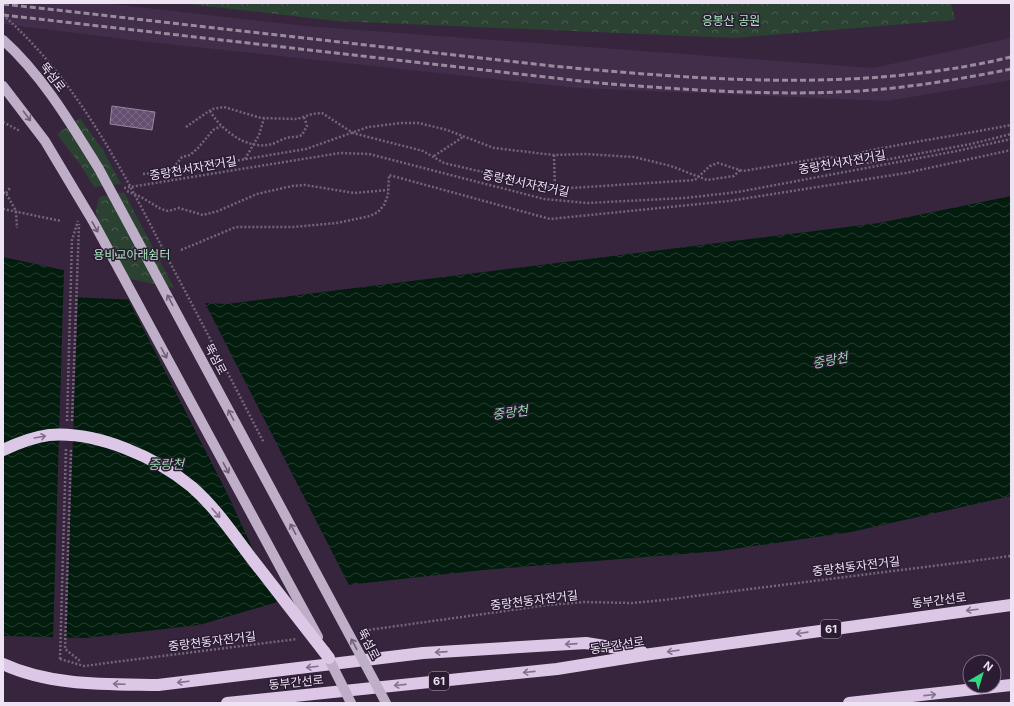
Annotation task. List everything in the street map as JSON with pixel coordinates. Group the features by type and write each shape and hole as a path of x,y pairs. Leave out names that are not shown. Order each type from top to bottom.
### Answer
{"highway":[{"path":"3,450 33,438 50,435 68,435 104,442 123,448 160,464 192,488 220,517 329,658"},
{"name":"동부간선로","path":"227,703 557,669 651,654 1011,605"},
{"path":"3,664 16,670 52,678 81,682 158,685 422,653 586,643 651,654"},
{"path":"849,703 1011,685"}],"main road":[{"name":"뚝섬로","path":"3,40 35,74 60,108 99,169 386,703"},
{"path":"3,86 45,141 94,223 329,658 351,703"}],"path":[{"path":"186,127 210,111 224,106 264,118 288,119 322,114 353,133 423,151 444,163 555,189 695,180 710,166 718,162 742,171 828,157 841,159 852,166 971,144 1011,134"},
{"path":"210,111 221,126 236,137 254,144 272,144 284,138 302,136 307,126 304,117"},
{"path":"245,159 254,144 264,118"},
{"path":"143,174 177,171 306,149 368,127 402,123 419,124 494,148 554,155 600,154 634,157 671,166 712,180 734,176 740,170"},
{"path":"841,159 850,155 873,150 1011,125"},
{"path":"177,171 174,166 182,157 190,155 213,130 221,126"},
{"path":"433,156 463,137"},
{"name":"중랑천서자전거길","path":"117,189 340,153 354,153 384,157 558,202 587,203 657,200 738,192 958,151 1011,139"},
{"path":"181,250 236,227 293,227 338,223 370,216 378,212 384,205 388,190 389,175 550,219 729,201 906,173 1011,150"},
{"path":"554,155 555,189"},
{"path":"121,191 127,191 141,197 161,209 168,211 179,208 203,215 218,211 257,194 292,186 305,186 354,194 388,190"},
{"path":"10,188 4,193 16,211 17,228"},
{"path":"3,209 61,221"},
{"path":"72,240 79,218"},
{"path":"72,423 77,240 80,222"},
{"path":"71,447 65,649 80,660"},
{"name":"중랑천동자전거길","path":"360,631 584,602 632,603 664,600 1011,556"},
{"name":"중랑천동자전거길","path":"60,659 84,666 305,638"}],"shaded area":[{"path":"3,3 103,3 305,26 873,68 1011,38 1011,80 888,101 578,88 140,41 3,24"}],"green space":[{"name":"응봉산 공원","path":"179,3 951,3 955,20 734,38 336,21"},
{"path":"80,118 103,150 121,184 94,187 81,166 57,134"},
{"name":"용비교아래쉼터","path":"124,192 174,288 116,276 97,223 96,211 99,197"}],"water":[{"name":"중랑천","path":"1011,196 1011,496 851,532 720,551 483,570 329,587 199,625 86,638 3,636 3,257 68,271 72,297 226,304 879,223"}],"pier":[{"path":"64,268 70,270 73,295 78,295 66,640 53,639"},
{"path":"127,297 204,301 350,587 329,589 278,604 227,493"}],"building":[{"path":"112,106 155,112 152,130 110,124"}],"railway":[{"path":"3,4 552,66 667,76 724,79 840,79 897,76 954,68 1011,57"},
{"path":"3,15 598,83 736,92 804,93 873,90 977,76 1011,69"}]}
